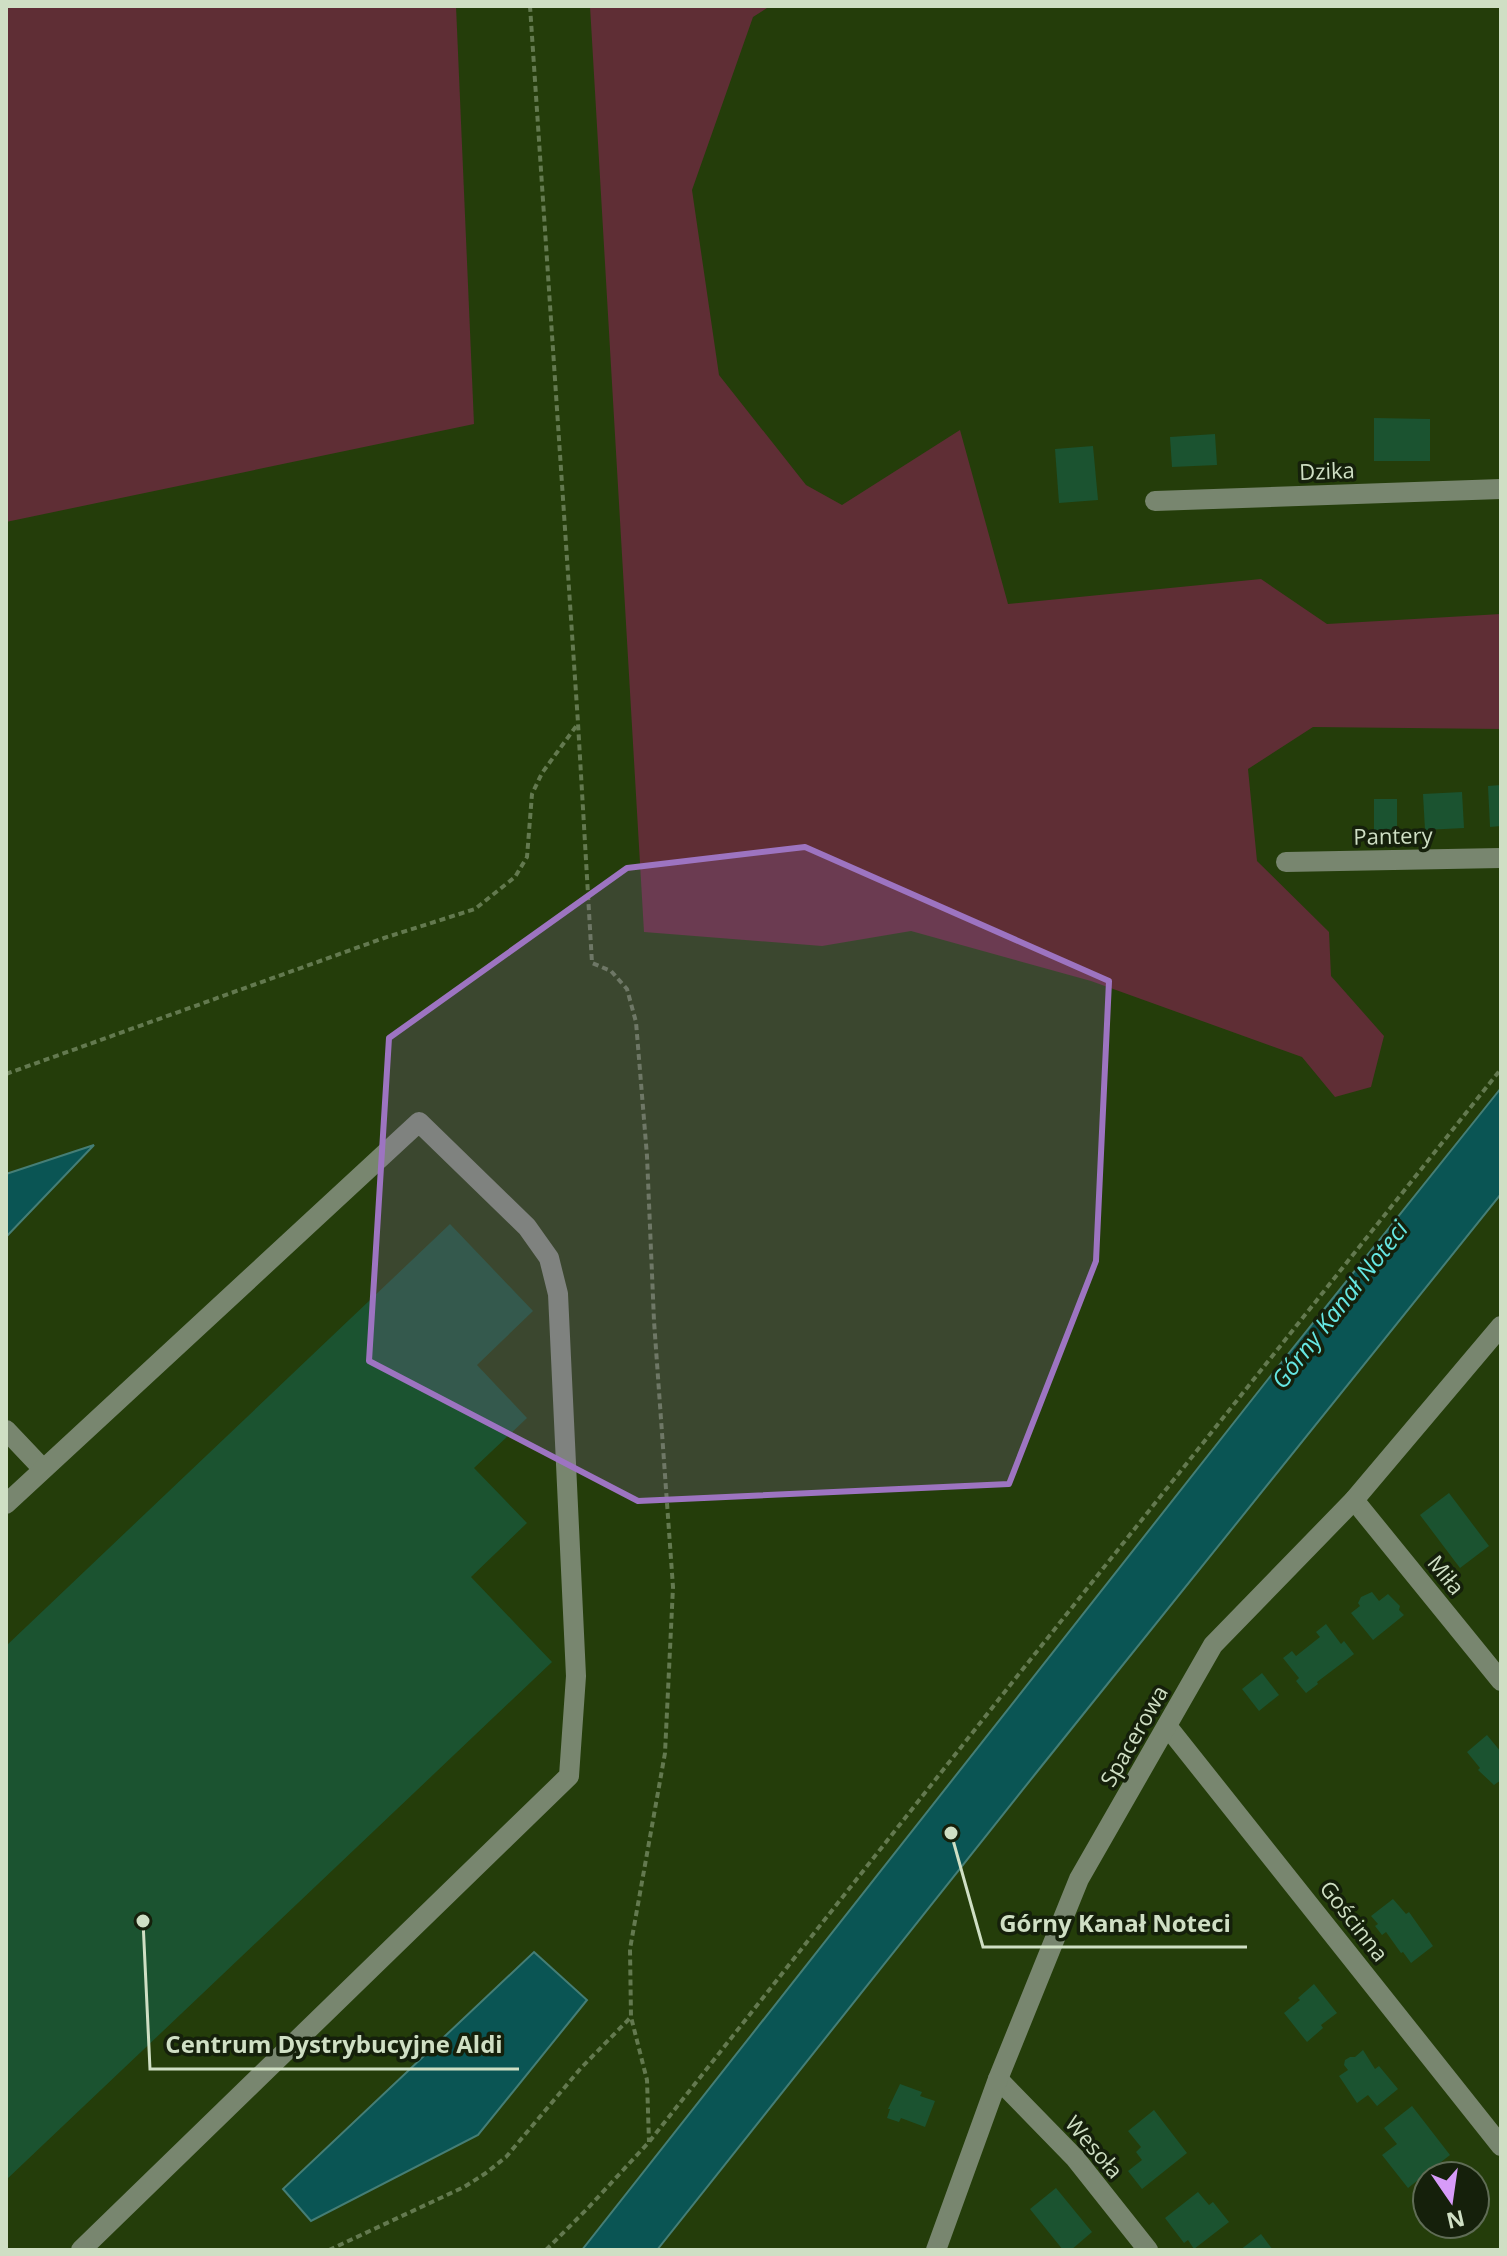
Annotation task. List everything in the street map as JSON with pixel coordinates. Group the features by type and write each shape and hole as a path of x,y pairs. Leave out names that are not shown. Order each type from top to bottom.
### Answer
{"street":[{"name":"Dzika","path":"1155,501 1501,489"},
{"name":"Pantery","path":"1286,862 1501,858"},
{"path":"6,1504 419,1122 527,1227 549,1258 558,1294 576,1676 569,1776 81,2250"},
{"name":"Spacerowa","path":"936,2250 998,2079 1079,1879 1213,1645 1354,1500 1501,1326"},
{"path":"6,1430 43,1469"},
{"name":"Miła","path":"1354,1500 1501,1681"},
{"name":"Gościnna","path":"1167,1726 1501,2146"},
{"name":"Wesoła","path":"998,2079 1075,2158 1148,2250"}],"path":[{"path":"530,6 592,963 611,971 627,989 636,1022 673,1587 665,1753 630,1949 631,2017 647,2080 649,2142"},
{"path":"6,1074 384,938 475,909 515,877 527,857 532,794 542,773 578,723"},
{"path":"546,2250 649,2142 1501,1069"},
{"path":"329,2250 464,2187 486,2173 506,2157 581,2068 631,2017"}],"highlighted area":[{"path":"805,847 1109,981 1096,1261 1009,1484 638,1501 369,1361 389,1038 627,868"}],"shaded area":[{"path":"6,6 456,6 474,424 6,522"},
{"path":"590,6 770,6 753,17 692,190 719,375 806,485 842,505 960,430 1008,604 1261,579 1327,624 1501,614 1501,729 1313,727 1248,769 1257,861 1329,932 1331,976 1384,1036 1371,1087 1335,1097 1302,1057 1091,981 911,931 822,946 644,932"}],"water":[{"path":"1501,1088 1501,1194 657,2250 582,2250 1269,1378"},
{"path":"94,1145 6,1237 6,1174"},
{"path":"534,1952 587,2000 478,2135 311,2221 283,2189"}],"building":[{"path":"1374,418 1430,419 1430,461 1374,461"},
{"path":"1215,434 1217,465 1172,467 1170,437"},
{"path":"1093,446 1098,500 1059,503 1055,449"},
{"path":"1501,785 1501,826 1490,827 1488,786"},
{"path":"1462,792 1464,828 1425,830 1423,794"},
{"path":"1374,799 1397,799 1397,833 1374,833"},
{"path":"450,1224 533,1311 477,1365 527,1418 474,1468 527,1523 471,1577 552,1662 6,2180 6,1646"},
{"path":"1449,1493 1489,1546 1460,1568 1420,1515"},
{"path":"1372,1592 1379,1601 1388,1594 1404,1615 1373,1640 1351,1613 1360,1606 1361,1597"},
{"path":"1326,1624 1341,1644 1344,1641 1354,1654 1306,1693 1283,1658 1292,1651 1296,1656 1320,1637 1316,1632"},
{"path":"1262,1673 1279,1695 1259,1711 1242,1689"},
{"path":"1487,1735 1501,1752 1501,1780 1494,1785 1478,1770 1480,1768 1467,1752"},
{"path":"1393,1899 1406,1914 1409,1912 1433,1946 1411,1963 1386,1932 1382,1935 1371,1916"},
{"path":"1314,1984 1337,2013 1321,2025 1323,2028 1307,2042 1284,2013"},
{"path":"1363,2050 1375,2069 1379,2066 1398,2089 1377,2106 1368,2095 1357,2103 1339,2076 1348,2070 1345,2060"},
{"path":"900,2084 922,2092 920,2096 935,2101 925,2127 901,2118 899,2122 887,2118"},
{"path":"1412,2106 1450,2155 1444,2160 1411,2160 1411,2186 1408,2188 1382,2155 1397,2144 1384,2128"},
{"path":"1154,2110 1187,2153 1142,2189 1128,2171 1142,2160 1136,2152 1141,2147 1128,2131"},
{"path":"1056,2188 1092,2232 1071,2250 1063,2250 1030,2209"},
{"path":"1198,2192 1209,2205 1213,2202 1229,2222 1194,2249 1188,2240 1184,2243 1165,2218"},
{"path":"1261,2234 1273,2250 1240,2250"}],"place":[{"name":"Górny Kanał Noteci","path":"951,1833"},
{"name":"Centrum Dystrybucyjne Aldi","path":"143,1921"}]}
